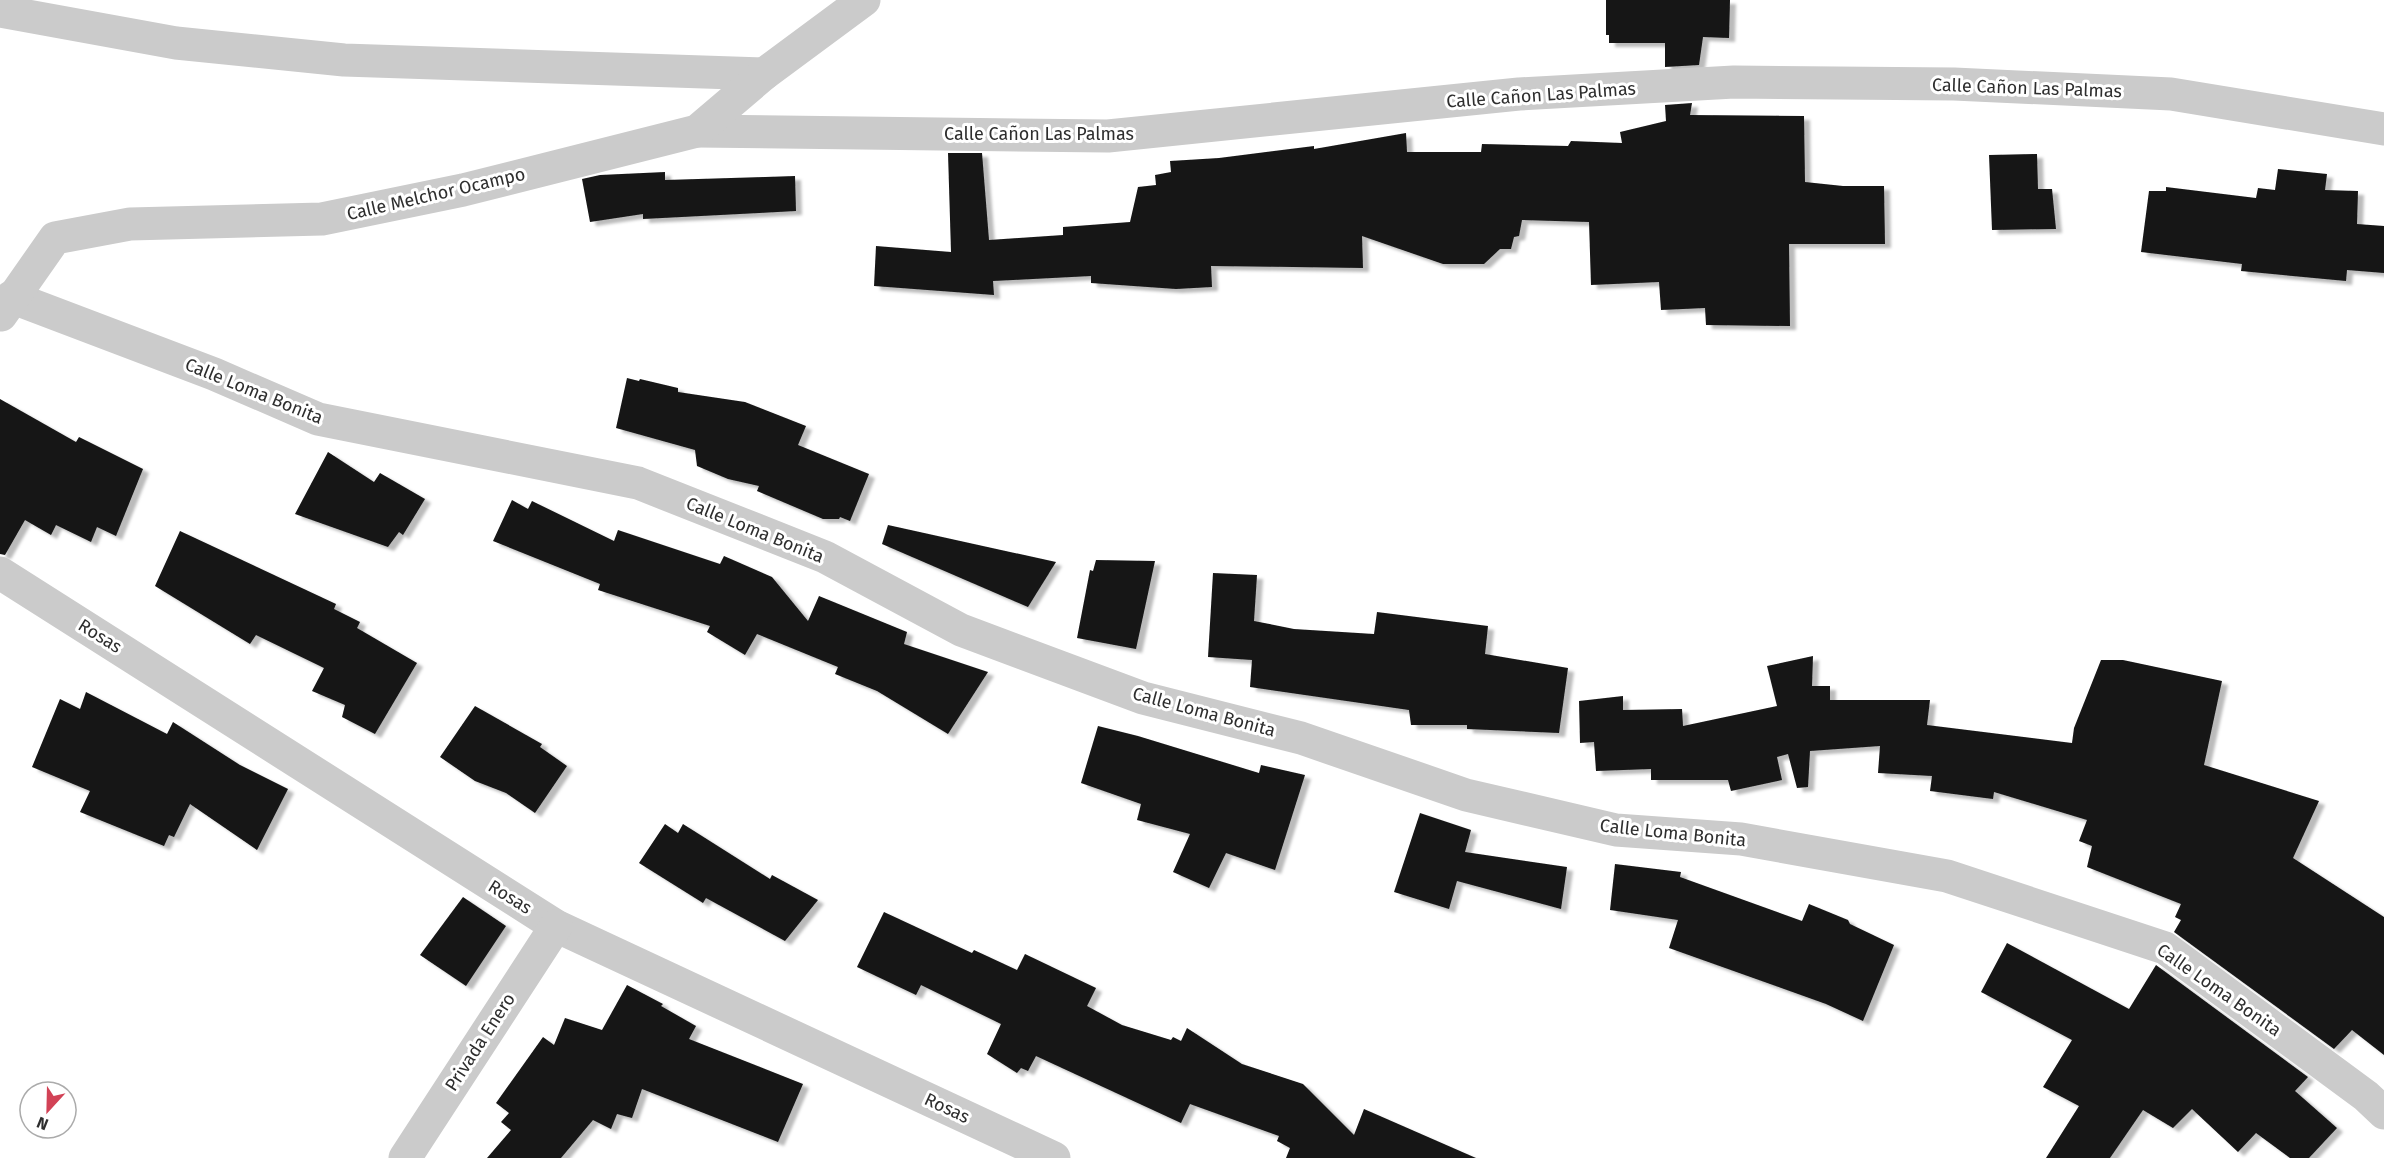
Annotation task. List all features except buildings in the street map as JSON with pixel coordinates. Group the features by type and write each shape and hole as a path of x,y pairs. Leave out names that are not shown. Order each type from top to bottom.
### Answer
{"street":[{"name":"Calle Melchor Ocampo","path":"6,307 55,238 130,224 322,219 463,190 697,131 764,74 864,0"},
{"path":"0,11 176,43 344,60 764,74"},
{"name":"Calle Cañon Las Palmas","path":"697,131 1108,136 1519,94 1734,82 1954,84 2171,94 2384,129"},
{"name":"Calle Loma Bonita","path":"6,307 214,374 318,419 638,483 825,557 961,630 1143,698 1301,738 1466,795 1616,830 1741,839 1947,876 2164,948 2366,1096 2384,1113"},
{"name":"Rosas","path":"0,573 556,926 1012,1149 1054,1158"},
{"name":"Privada Enero","path":"405,1158 556,926"}]}
